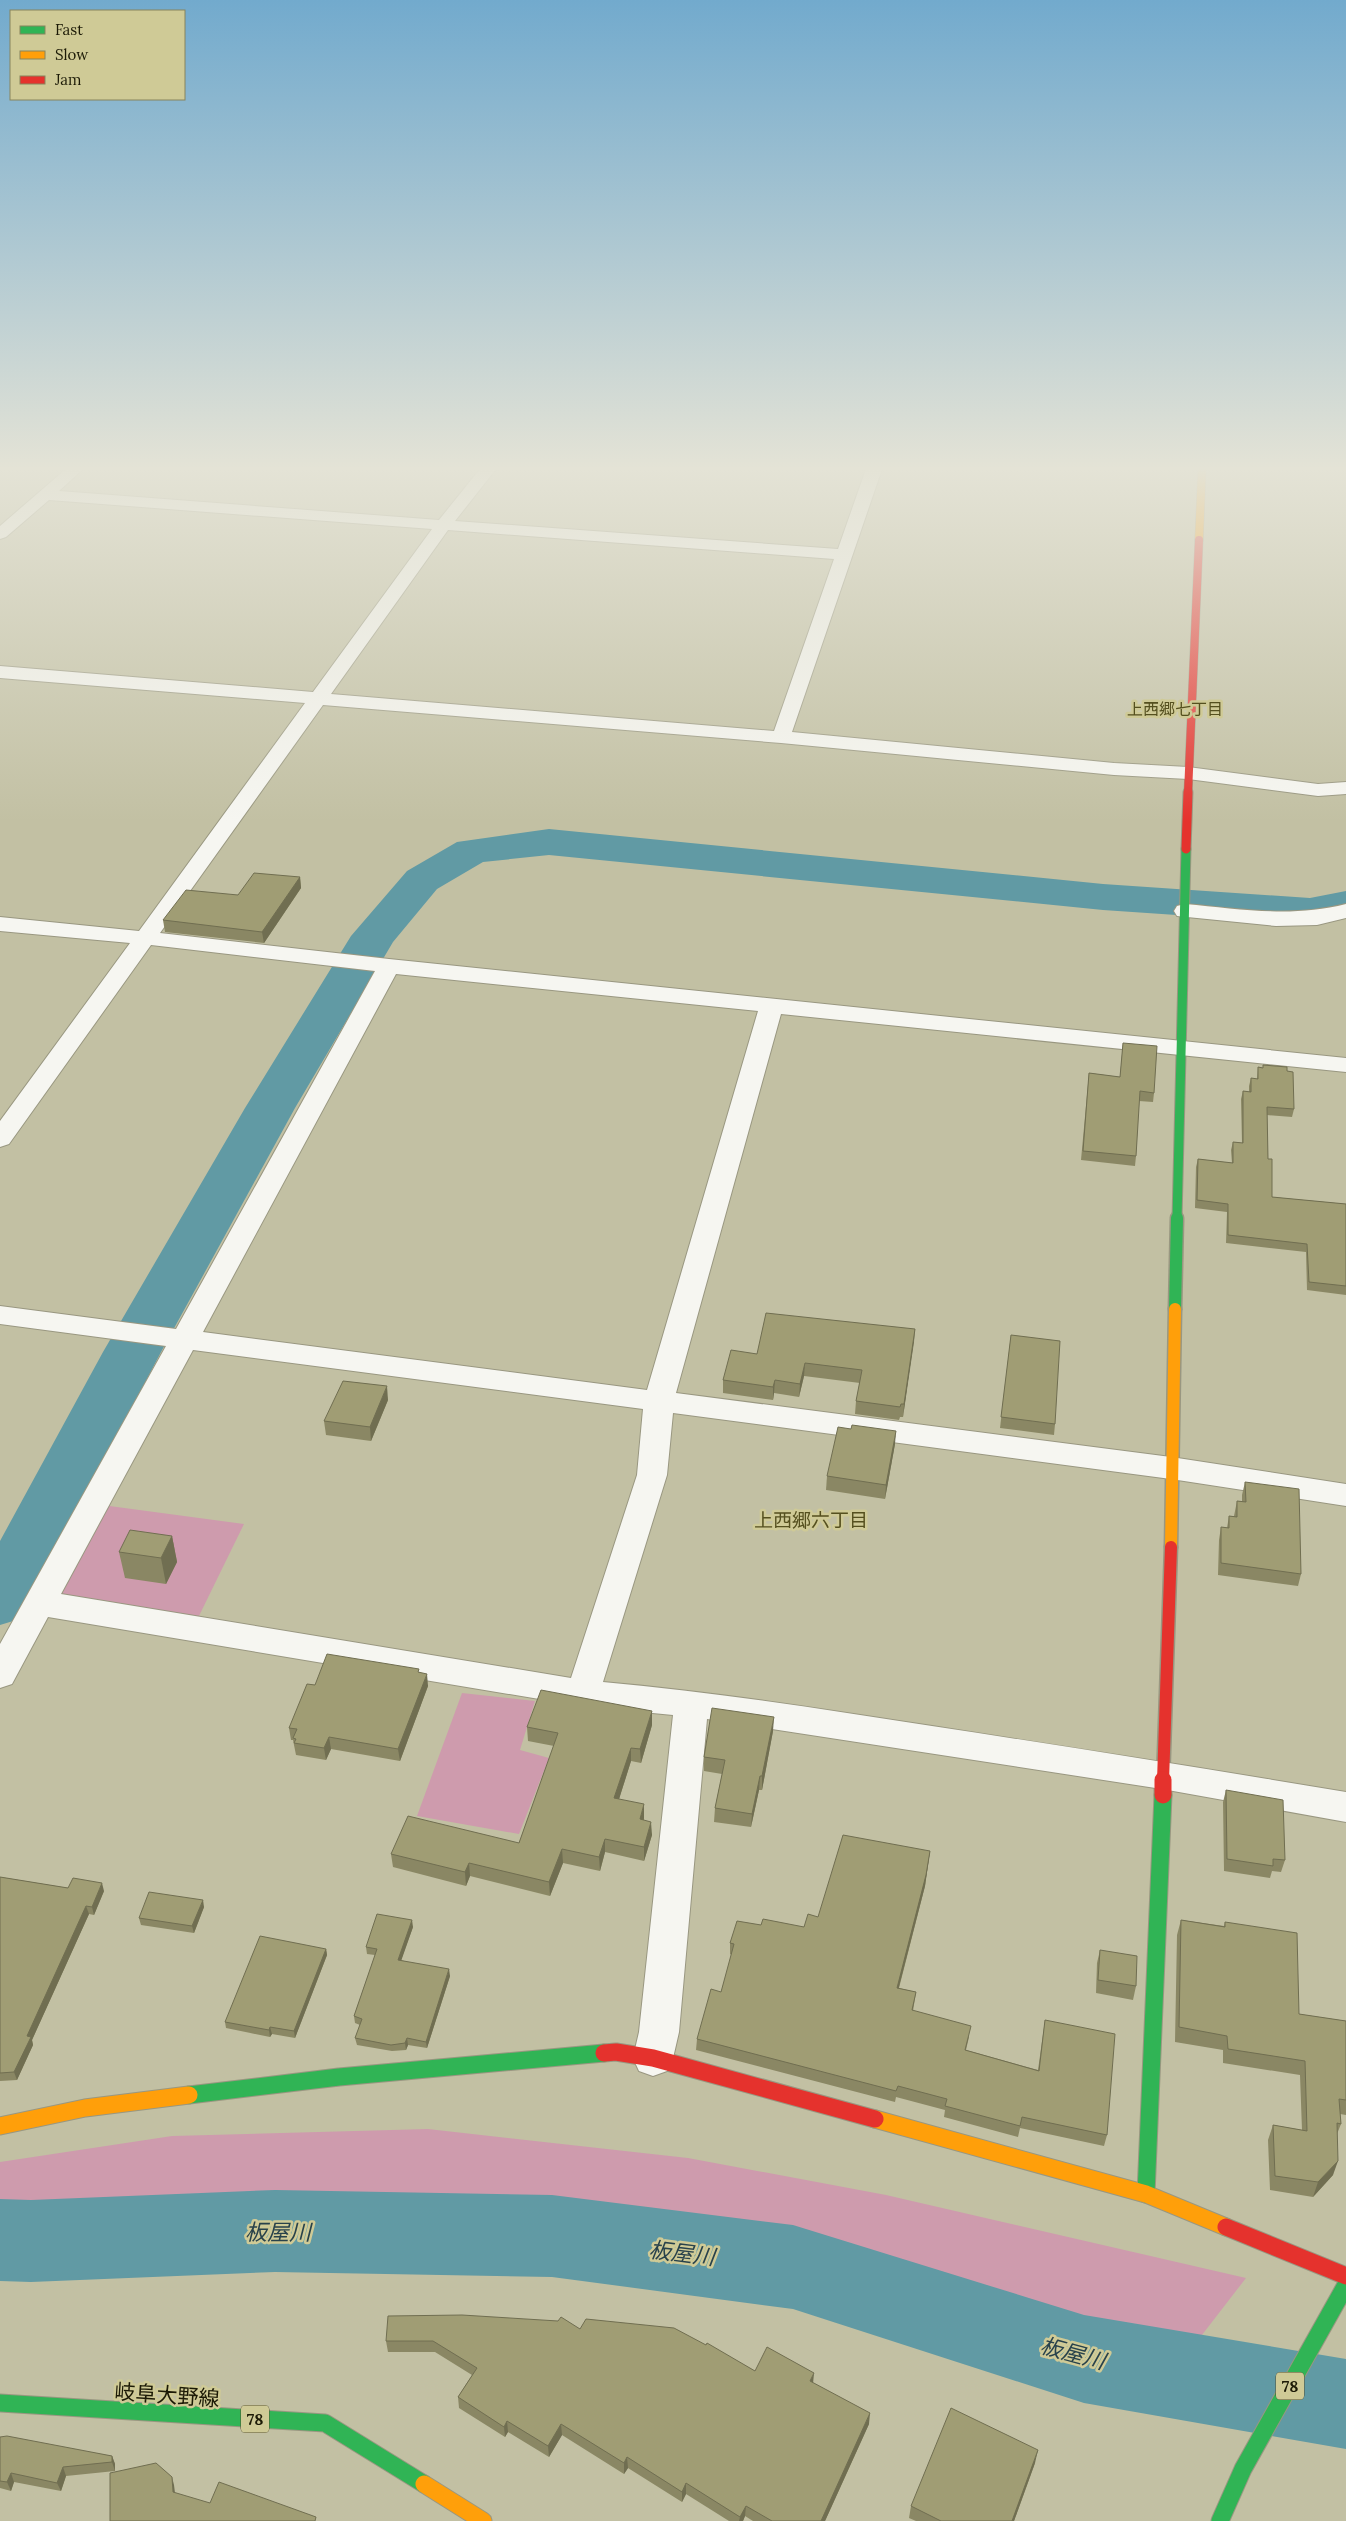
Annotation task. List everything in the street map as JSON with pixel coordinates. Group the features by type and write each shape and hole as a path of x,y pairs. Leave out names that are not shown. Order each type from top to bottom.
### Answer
{"street":[{"path":"0,1139 398,587"},
{"path":"781,737 833,587"},
{"path":"1146,2194 1171,1592 1171,1468 1183,1048 1188,773 1197,587"},
{"path":"0,672 1188,773 1318,790 1346,788"},
{"path":"1185,911 1276,919 1317,918 1346,910"},
{"path":"0,924 1346,1065"},
{"path":"0,1674 179,1337 383,965"},
{"path":"581,1693 590,1674 652,1475 659,1400 772,1005"},
{"path":"0,1315 1171,1468 1346,1495"},
{"path":"39,1603 581,1693 691,1704 1162,1775 1346,1807"},
{"path":"653,2058 659,2032 691,1704"},
{"path":"0,2126 85,2108 339,2077 616,2052 653,2058 1146,2194 1346,2276"},
{"name":"78","path":"1220,2521 1243,2469 1346,2285"},
{"name":"岐阜大野線","path":"0,2403 324,2423 483,2521"}],"shaded area":[{"path":"102,1505 244,1524 198,1618 63,1598 57,1585"},
{"path":"462,1693 535,1701 520,1750 549,1758 519,1834 417,1816"},
{"path":"428,2129 688,2158 886,2195 1246,2278 1178,2366 889,2266 659,2223 385,2202 77,2203 0,2207 0,2162 172,2136"}],"building":[{"path":"254,873 300,877 262,932 163,920 186,890 238,895"},
{"path":"1123,1043 1157,1046 1154,1093 1140,1091 1136,1156 1083,1151 1089,1073 1120,1077"},
{"path":"1263,1065 1287,1067 1287,1071 1293,1072 1294,1109 1267,1107 1268,1159 1272,1159 1272,1197 1346,1204 1346,1286 1309,1282 1307,1244 1228,1235 1228,1204 1197,1200 1198,1159 1233,1163 1233,1142 1243,1143 1243,1091 1251,1092 1251,1078 1258,1079 1258,1067 1263,1068"},
{"path":"766,1313 915,1329 904,1404 901,1404 900,1407 856,1401 862,1370 805,1363 800,1384 775,1380 773,1387 723,1380 731,1350 757,1354"},
{"path":"1011,1335 1060,1341 1055,1424 1001,1417"},
{"path":"343,1381 387,1386 370,1427 324,1421"},
{"path":"852,1425 896,1431 886,1485 827,1476 838,1427 851,1429"},
{"path":"1245,1482 1299,1489 1301,1574 1221,1563 1221,1527 1229,1528 1229,1516 1237,1517 1237,1501 1246,1502"},
{"path":"130,1530 172,1536 161,1558 119,1552"},
{"path":"327,1654 419,1669 418,1672 427,1674 398,1749 329,1737 324,1748 294,1743 296,1739 293,1738 297,1729 289,1728 307,1684 315,1685"},
{"path":"541,1690 652,1711 640,1749 631,1748 614,1798 644,1804 640,1819 651,1822 644,1847 605,1839 599,1857 562,1849 549,1882 469,1863 465,1872 391,1854 408,1816 519,1843 558,1733 527,1727"},
{"path":"712,1708 774,1717 752,1814 715,1808 725,1760 704,1757"},
{"path":"1226,1790 1283,1800 1285,1860 1273,1859 1273,1866 1227,1859"},
{"path":"843,1835 930,1851 926,1875 897,1988 916,1992 912,2010 971,2026 965,2050 1039,2071 1045,2020 1115,2034 1107,2135 1022,2117 1020,2126 945,2106 947,2099 898,2086 896,2091 697,2039 711,1989 721,1992 734,1944 730,1943 737,1921 761,1925 763,1919 804,1927 808,1914 818,1917"},
{"path":"0,1877 68,1888 73,1878 102,1883 92,1907 86,1906 27,2036 31,2037 14,2072 0,2073"},
{"path":"149,1892 203,1900 192,1926 139,1918"},
{"path":"377,1914 412,1920 398,1960 449,1969 426,2042 407,2038 405,2043 391,2045 355,2038 362,2019 354,2016 377,1949 366,1947"},
{"path":"1181,1920 1225,1927 1225,1922 1297,1933 1299,2014 1346,2021 1346,2100 1339,2099 1341,2124 1337,2123 1338,2161 1318,2182 1275,2176 1273,2125 1307,2131 1305,2061 1228,2049 1227,2036 1179,2027"},
{"path":"260,1936 326,1949 294,2031 270,2027 269,2030 225,2022"},
{"path":"1100,1950 1137,1956 1136,1986 1098,1980"},
{"path":"462,2315 558,2321 561,2317 580,2329 586,2319 674,2328 706,2345 707,2343 755,2371 767,2347 814,2373 810,2381 870,2413 821,2521 772,2521 746,2506 740,2517 686,2483 682,2492 627,2457 624,2463 561,2424 548,2446 507,2421 504,2427 458,2397 477,2368 433,2341 386,2341 388,2316"},
{"path":"951,2408 1038,2450 1012,2521 941,2521 911,2506"},
{"path":"7,2436 112,2456 112,2462 63,2467 57,2483 11,2473 7,2482 0,2481 0,2437"},
{"path":"156,2463 172,2477 173,2492 210,2503 219,2482 316,2517 315,2521 110,2521 110,2473"}],"waterway":[{"path":"0,1601 132,1352 270,1108 374,936 422,880 472,851 549,842 1103,897 1310,911 1346,904"},
{"name":"板屋川","path":"0,2240 31,2241 275,2231 552,2236 793,2267 1084,2359 1346,2404"}],"traffic: fast":[{"path":"1175,1309 1186,849"},
{"path":"1146,2194 1163,1795"},
{"path":"189,2095 339,2077 604,2053"},
{"path":"1220,2521 1243,2469 1346,2285"},
{"path":"0,2403 325,2423 424,2484"}],"traffic: slow":[{"path":"1171,1547 1175,1309"},
{"path":"0,2126 85,2108 189,2095"},
{"path":"875,2119 1146,2194 1226,2227"},
{"path":"424,2484 483,2521"}],"traffic: jam":[{"path":"1186,849 1197,587"},
{"path":"1163,1795 1171,1547"},
{"path":"604,2053 616,2052 653,2058 875,2119"},
{"path":"1226,2227 1346,2276"}],"district":[{"name":"上西郷七丁目","path":"1175,709"},
{"name":"上西郷六丁目","path":"811,1520"}]}
